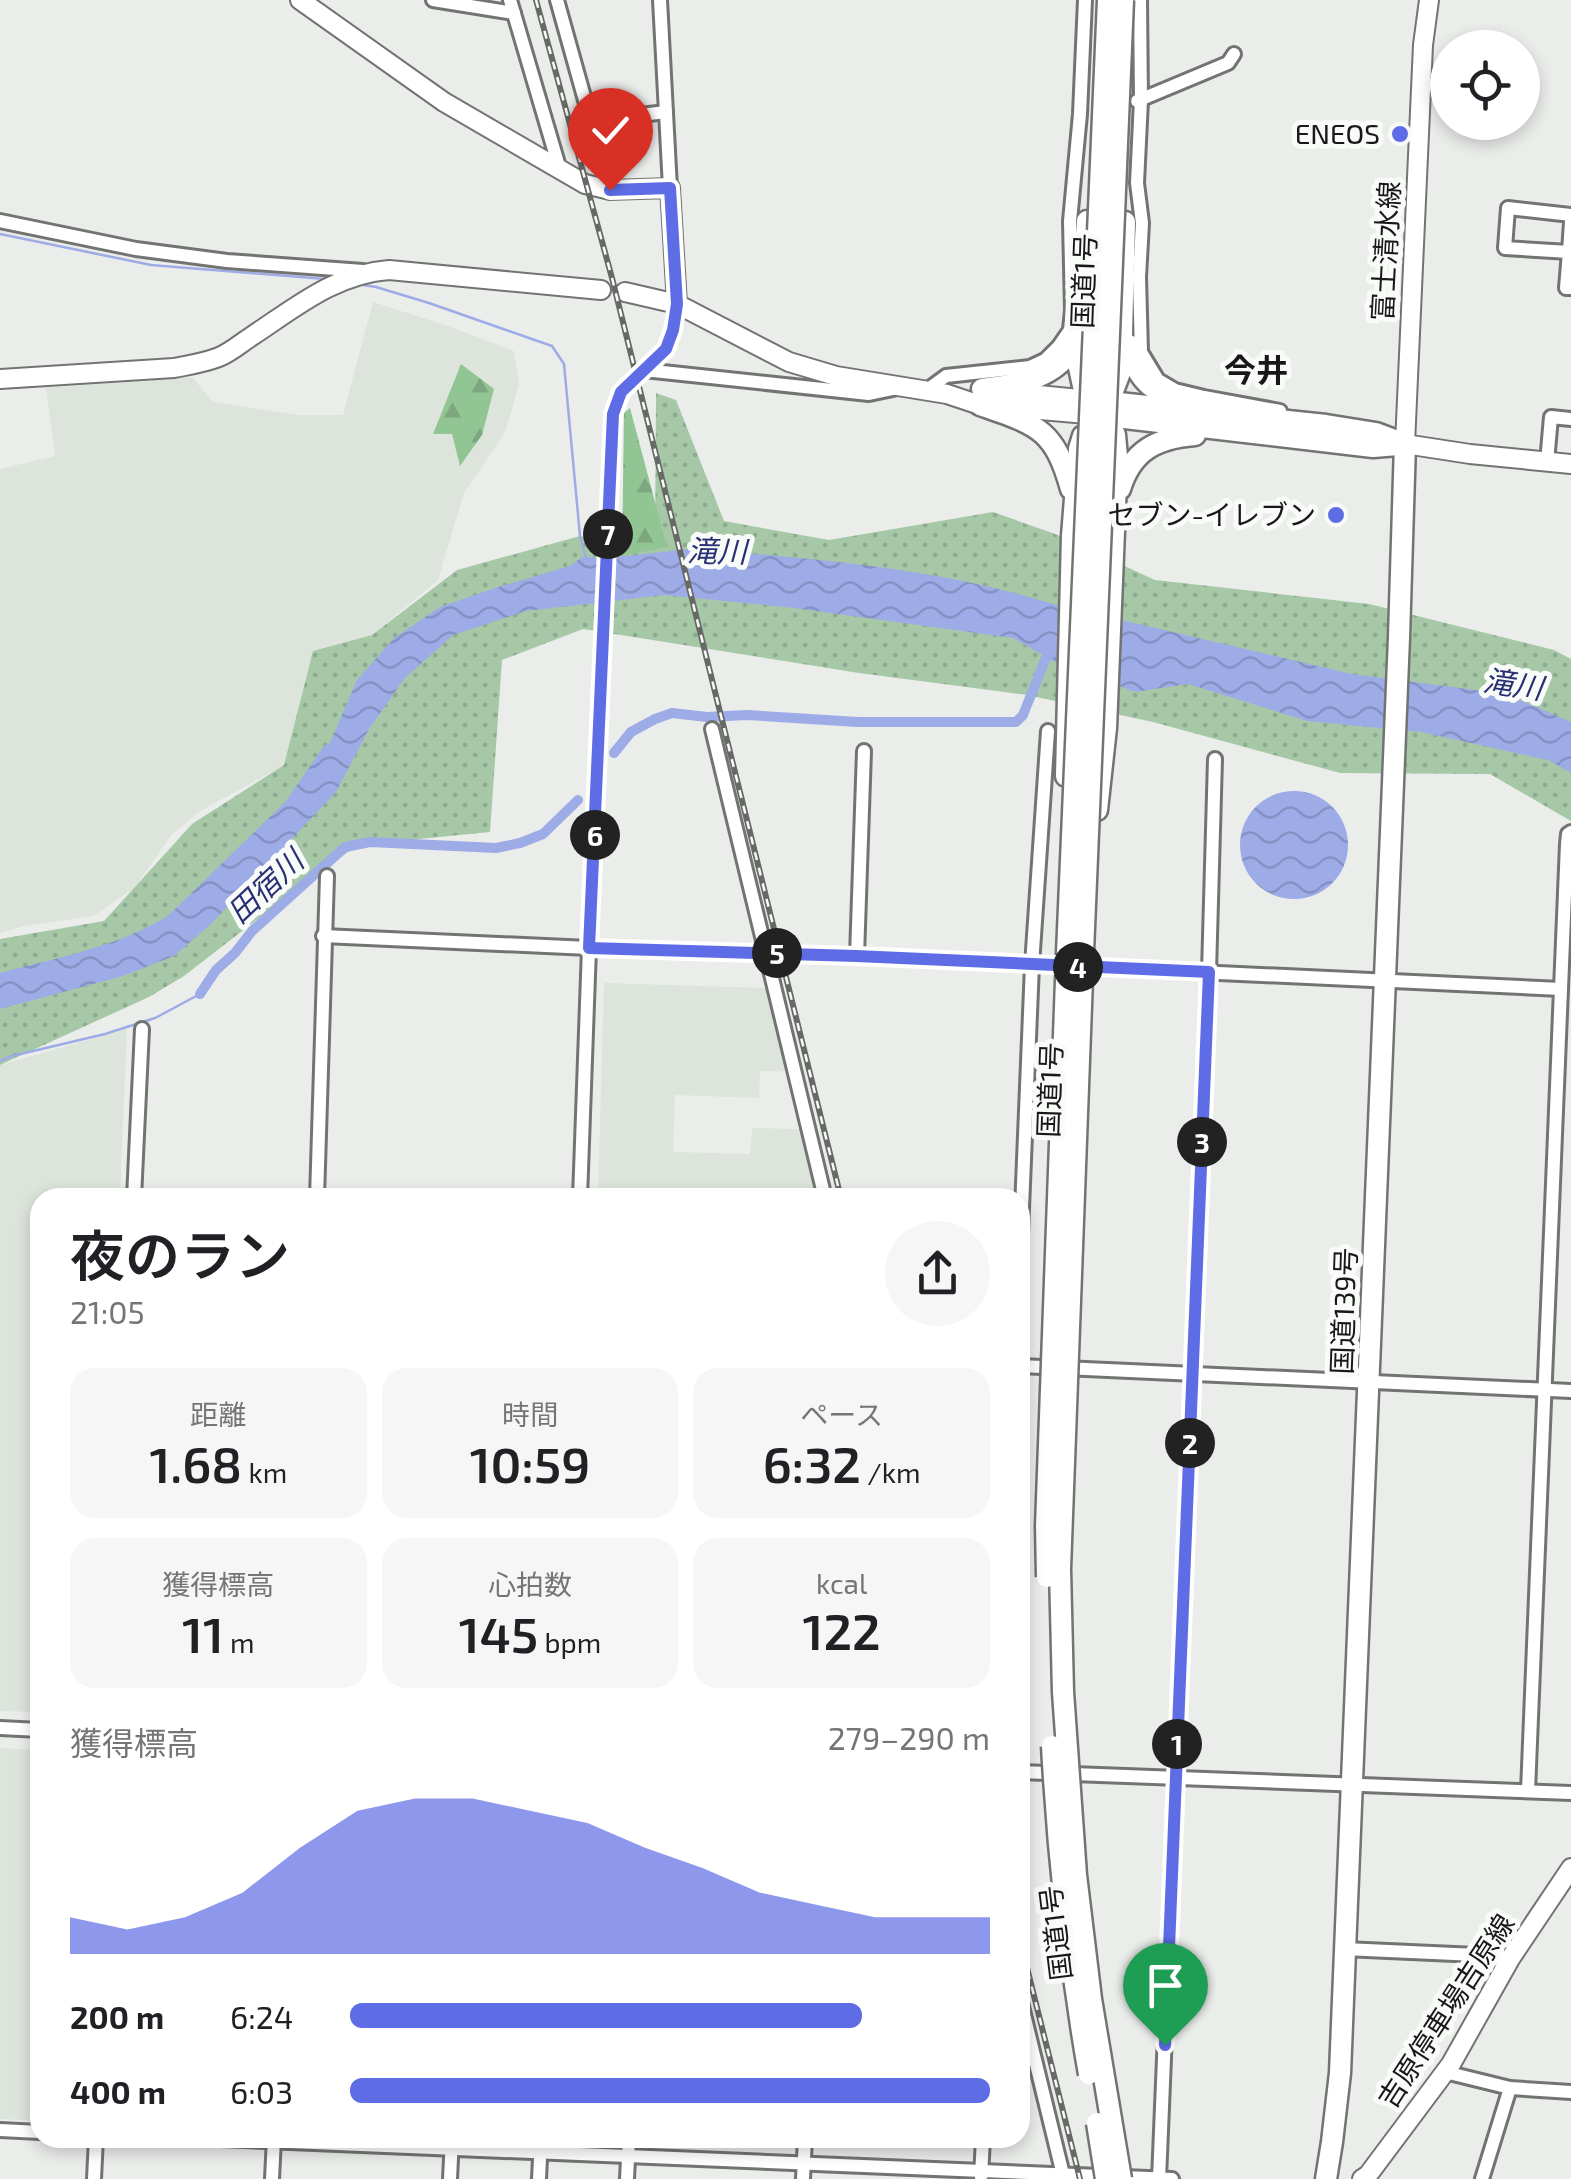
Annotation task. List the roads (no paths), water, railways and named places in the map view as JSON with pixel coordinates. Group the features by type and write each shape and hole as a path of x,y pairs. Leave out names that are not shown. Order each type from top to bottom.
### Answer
{"highway":[{"path":"1075,952 1106,728 1116,503 1115,436 1083,386 1078,363 1097,0"},
{"name":"国道1号","path":"1108,0 1075,952 1060,1569 1063,1692 1076,1875 1121,2179"},
{"name":"国道1号","path":"1106,2179 1079,2016 1059,1848 1046,1526 1123,0"},
{"path":"1075,952 1066,725 1074,501 1086,427 1121,370 1136,0"},
{"path":"1124,324 1132,363 1142,380 1163,394 1234,424"},
{"path":"981,397 1052,370 1079,334"},
{"path":"981,397 1053,443 1064,463 1074,501"},
{"path":"1100,408 1373,446 1405,444"},
{"path":"1116,503 1131,464 1144,451 1160,441 1234,424 1326,425 1376,432 1405,444"},
{"name":"国道139号","path":"1326,2179 1340,2073 1405,444"}],"main road":[{"path":"300,0 444,102 584,184 610,190 670,188 677,304"},
{"name":"富士清水線","path":"1405,444 1429,0"},
{"path":"0,378 202,363 223,355 323,290 369,271 600,290"},
{"path":"625,292 677,304 789,362 836,376 947,394 1100,408"},
{"path":"1405,444 1571,464"},
{"name":"吉原停車場吉原線","path":"1365,2178 1444,2072 1510,1960 1571,1868"}],"street":[{"path":"433,0 512,7 560,170"},
{"path":"557,0 610,190"},
{"path":"660,0 670,188"},
{"path":"927,390 946,376 1030,367 1045,360 1070,330 1070,220 1084,113 1086,0"},
{"path":"1136,0 1141,352 1158,380 1175,390 1306,416 1326,425"},
{"path":"1139,100 1228,63 1234,54"},
{"path":"590,121 666,112"},
{"path":"1568,252 1505,248 1508,208 1571,219 1566,288 1571,288"},
{"path":"0,221 136,249 227,261 369,271"},
{"path":"580,1188 613,414 621,392 666,349 677,304"},
{"path":"779,385 789,362"},
{"path":"644,370 869,394 905,387"},
{"path":"1547,462 1551,417 1571,418"},
{"path":"712,729 823,1188"},
{"path":"1023,1188 1032,965 1048,732"},
{"path":"856,956 864,752"},
{"path":"1159,2179 1215,759"},
{"path":"1528,1791 1567,844 1571,832"},
{"path":"317,1188 327,876"},
{"path":"324,936 1561,989"},
{"path":"134,1188 142,1029"},
{"path":"1030,1366 1571,1391"},
{"path":"0,1728 30,1730"},
{"path":"1030,1772 1571,1792"},
{"path":"1344,1949 1499,1956 1510,1960"},
{"path":"1030,2040 1063,2177"},
{"path":"1444,2072 1510,2088 1571,2092"},
{"path":"1482,2179 1510,2088"},
{"path":"0,2130 30,2132"},
{"path":"94,2179 96,2148"},
{"path":"272,2179 274,2148"},
{"path":"450,2179 452,2148"},
{"path":"539,2179 540,2148"},
{"path":"569,2148 981,2175 1172,2179"},
{"path":"628,2148 628,2179"},
{"path":"804,2179 805,2148"},
{"path":"981,2175 982,2148"}],"water":[{"name":"滝川","path":"690,549 919,573 1352,674 1506,694 1571,722 1571,773 1548,760 1421,732 1307,721 1188,684 1135,692 1057,663 1013,638 664,595 526,611 453,635 404,679 369,729 336,792 210,925 174,956 123,976 0,1009 0,973 109,943 169,915 285,802 330,743 357,680 394,638 440,607 570,566 582,557"},
{"path":"1294,791 1315,795 1332,807 1344,824 1348,845 1344,866 1332,883 1315,895 1294,899 1273,895 1256,883 1244,866 1240,845 1244,824 1256,807 1273,795"}],"waterway":[{"path":"0,234 151,265 325,279"},
{"path":"357,284 429,303 552,346 564,364 580,536 586,558"},
{"name":"田宿川","path":"614,753 631,732 672,713 858,722 1016,722 1023,715 1045,660 1053,650"},
{"name":"田宿川","path":"200,994 252,931 345,847 370,842 496,848 543,834 578,800"},
{"name":"田宿川","path":"0,1061 155,1018 200,994"}],"railway":[{"path":"536,0 612,278 839,1188"},
{"path":"1030,1980 1080,2179"}],"place":[{"name":"ENEOS","path":"1400,134"},
{"name":"セブン-イレブン","path":"1336,515"}],"district":[{"name":"今井","path":"1256,371"}]}
